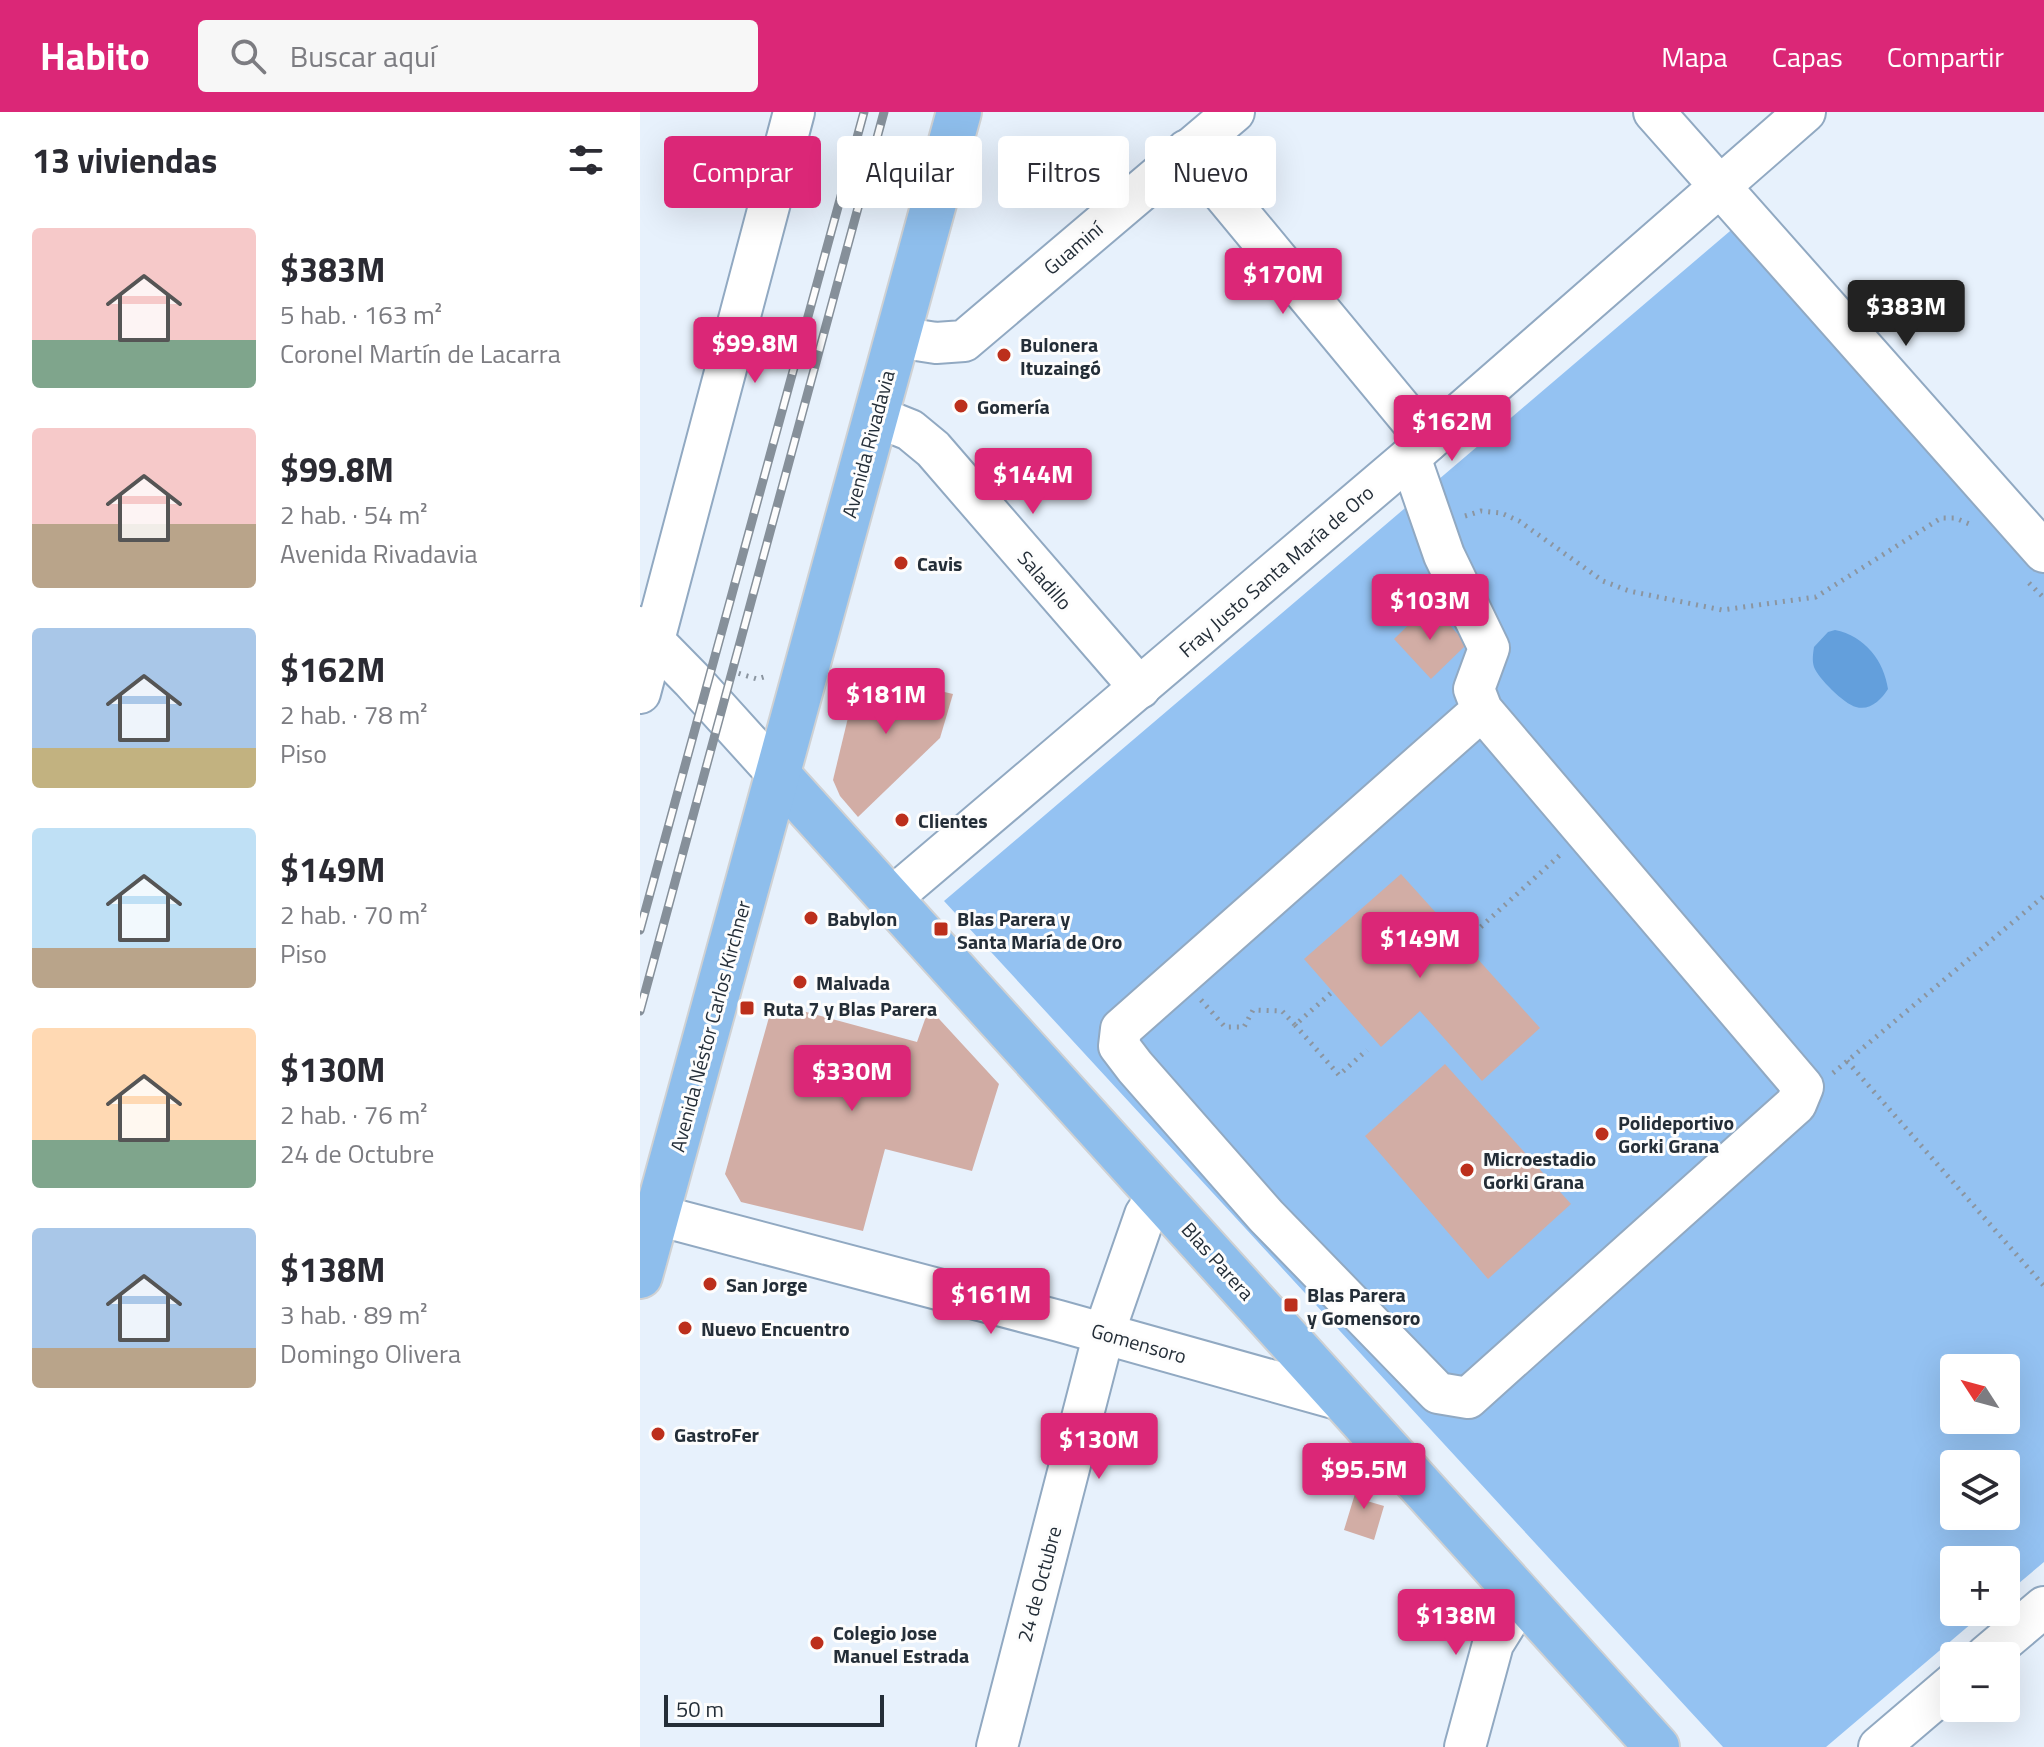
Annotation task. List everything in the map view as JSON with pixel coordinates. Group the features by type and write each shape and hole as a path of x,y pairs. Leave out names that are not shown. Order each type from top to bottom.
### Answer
{"main road":[{"name":"Avenida Rivadavia","path":"779,776 959,112"},
{"name":"Blas Parera","path":"779,776 1657,1747"},
{"name":"Avenida Néstor Carlos Kirchner","path":"640,1276 779,776"}],"street":[{"path":"640,693 647,634 794,112"},
{"name":"Guaminí","path":"1204,136 1234,112"},
{"path":"1654,112 2034,565"},
{"name":"Fray Justo Santa María de Oro","path":"889,900 1419,449 1805,112"},
{"name":"Guaminí","path":"897,337 936,343 964,341 1145,186"},
{"path":"1232,208 1419,449 1434,527 1457,586 1489,648 1474,689 1482,710 1803,1087 1796,1104 1468,1398 1438,1393 1266,1216 1119,1046 1121,1029 1482,710"},
{"name":"Saladillo","path":"875,416 910,430 933,449 1140,688"},
{"path":"647,634 779,776"},
{"name":"24 de Octubre","path":"997,1747 1104,1333 1145,1215 1158,1195"},
{"name":"Gomensoro","path":"657,1215 1104,1333 1341,1400"},
{"path":"1465,1747 1493,1644 1521,1599"},
{"path":"2003,1642 2044,1607"},
{"path":"1879,1747 1940,1695"}],"path":[{"path":"1434,527 1481,511 1501,513 1519,521 1603,581 1629,591 1722,610 1816,597 1941,518 1955,518 1974,526"},
{"path":"2034,565 2044,598"},
{"path":"724,669 757,679 768,676"},
{"path":"1463,943 1585,833"},
{"path":"1796,1104 2044,896"},
{"path":"1180,977 1225,1027 1244,1027 1253,1010 1282,1011 1339,1075 1367,1050"},
{"path":"1295,1025 1332,992"},
{"path":"1847,1061 2044,1286"}],"shaded area":[{"name":"Polideportivo Gorki Grana","path":"1743,220 2044,553 2044,1562 2020,1582 2020,1546 1940,1546 1940,1626 1969,1626 1950,1642 1940,1642 1940,1650 1826,1747 1723,1747 944,901"},
{"path":"1835,630 1864,644 1882,669 1888,689 1870,706 1856,707 1845,701 1816,672 1814,647 1828,632"}],"building":[{"path":"1430,604 1467,644 1431,679 1394,639"},
{"path":"859,672 953,694 940,738 858,817 840,796 833,780"},
{"path":"1401,874 1540,1028 1482,1081 1420,1011 1381,1047 1304,959"},
{"path":"773,1003 917,1042 929,1008 999,1084 972,1171 885,1149 863,1231 741,1202 725,1174"},
{"name":"Microestadio Gorki Grana","path":"1445,1064 1571,1204 1488,1279 1365,1136"},
{"path":"1361,1474 1374,1478 1367,1501 1384,1506 1374,1540 1344,1530"}],"railway":[{"path":"640,930 864,112"},
{"path":"640,1011 884,112"}],"place":[{"name":"Bulonera Ituzaingó","path":"1004,355"},
{"name":"Gomería","path":"961,406"},
{"name":"Cavis","path":"901,563"},
{"name":"Clientes","path":"902,820"},
{"name":"Babylon","path":"811,918"},
{"name":"Blas Parera y Santa María de Oro","path":"941,929"},
{"name":"Malvada","path":"800,982"},
{"name":"Ruta 7 y Blas Parera","path":"747,1008"},
{"name":"Polideportivo Gorki Grana","path":"1602,1134"},
{"name":"Microestadio Gorki Grana","path":"1467,1170"},
{"name":"San Jorge","path":"710,1284"},
{"name":"Blas Parera y Gomensoro","path":"1291,1305"},
{"name":"Nuevo Encuentro","path":"685,1328"},
{"name":"GastroFer","path":"658,1434"},
{"name":"Colegio Jose Manuel Estrada","path":"817,1643"}]}
